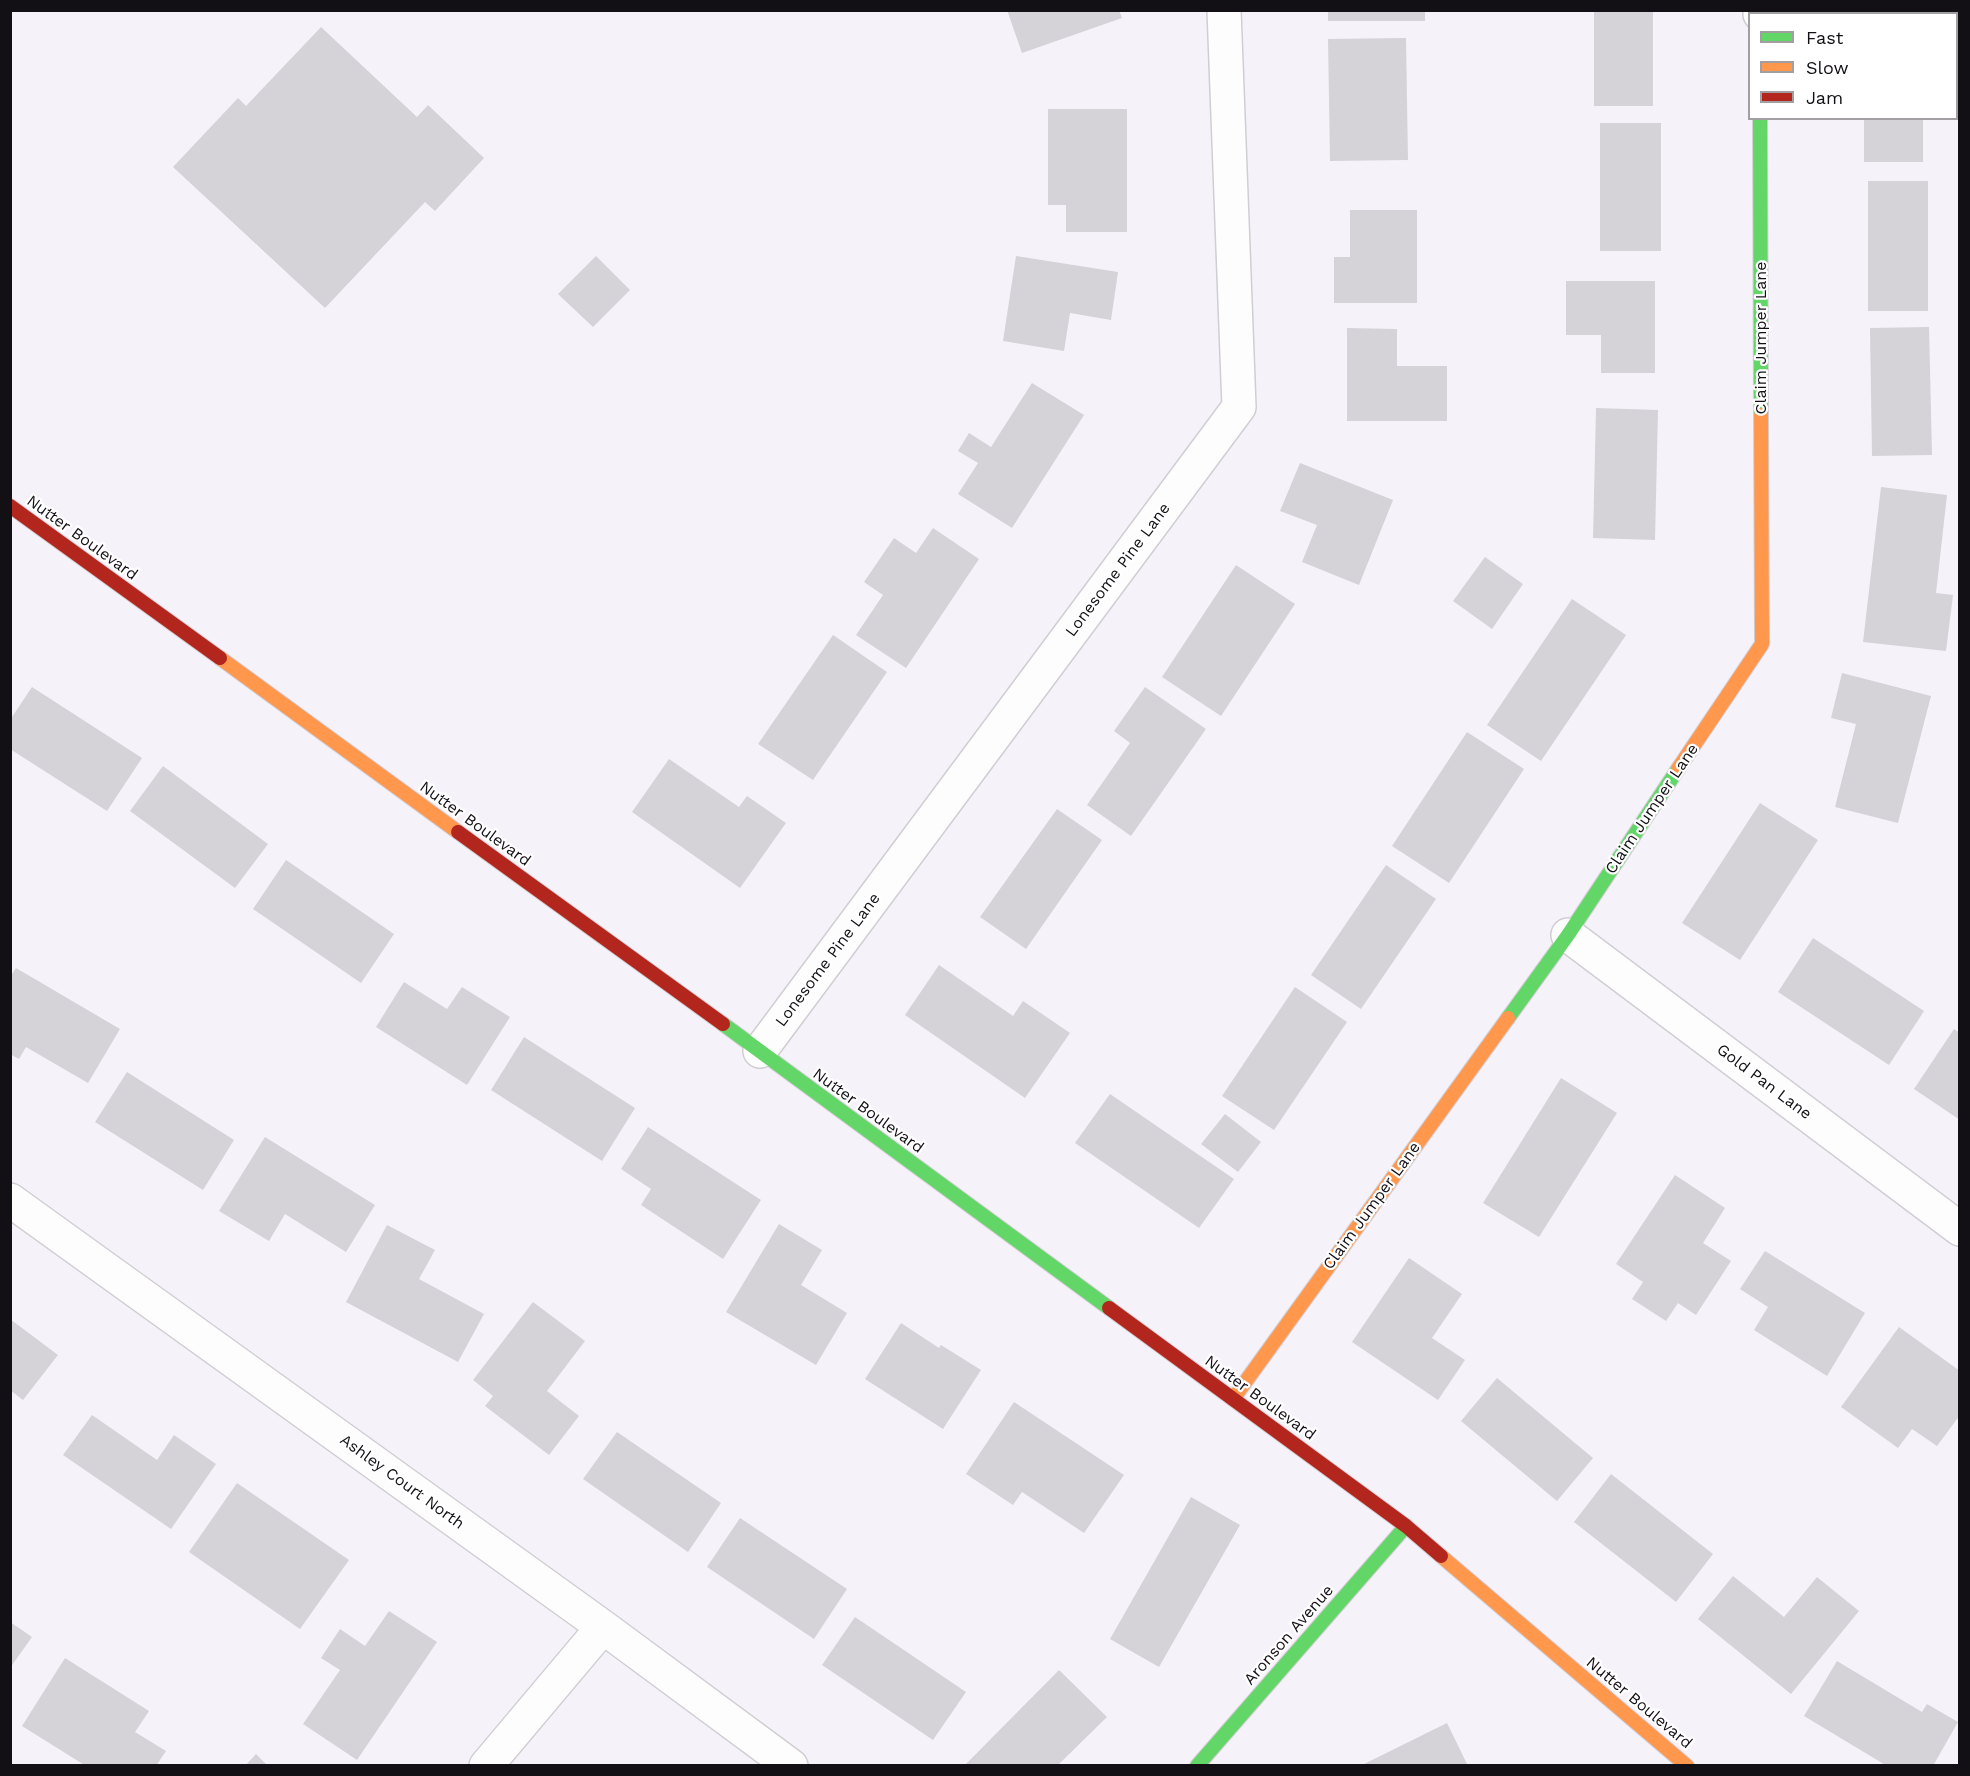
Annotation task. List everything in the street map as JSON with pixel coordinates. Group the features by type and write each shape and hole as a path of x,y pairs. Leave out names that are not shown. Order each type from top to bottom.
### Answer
{"street":[{"name":"Lonesome Pine Lane","path":"760,1052 1239,406 1224,10"},
{"name":"Claim Jumper Lane","path":"1233,1399 1568,934 1762,644 1760,120"},
{"name":"Nutter Boulevard","path":"10,506 1406,1526 1687,1766"},
{"name":"Gold Pan Lane","path":"1568,934 1959,1228"},
{"name":"Ashley Court North","path":"10,1200 603,1627 791,1766"},
{"name":"Aronson Avenue","path":"1197,1766 1406,1526"},
{"path":"486,1766 603,1627"}],"building":[{"path":"1007,10 1119,10 1122,18 1022,53"},
{"path":"1328,10 1425,10 1425,21 1328,21"},
{"path":"1594,10 1653,10 1653,106 1594,106"},
{"path":"321,27 417,117 428,105 484,158 435,211 425,202 325,308 173,167 238,98 246,106"},
{"path":"1406,38 1408,160 1330,161 1328,39"},
{"path":"1048,109 1127,109 1127,232 1066,232 1066,205 1048,205"},
{"path":"1864,120 1923,120 1923,162 1864,162"},
{"path":"1600,123 1661,123 1661,251 1600,251"},
{"path":"1868,181 1928,181 1928,311 1868,311"},
{"path":"1350,210 1417,210 1417,303 1334,303 1334,257 1350,257"},
{"path":"596,256 630,290 593,327 558,294"},
{"path":"1016,256 1118,272 1111,320 1070,313 1064,351 1003,341"},
{"path":"1566,281 1655,281 1655,373 1601,373 1601,335 1566,335"},
{"path":"1929,327 1932,455 1872,456 1870,328"},
{"path":"1347,328 1397,329 1397,366 1447,366 1447,421 1347,421"},
{"path":"1032,383 1084,415 1012,528 958,494 978,463 958,451 969,433 991,447"},
{"path":"1596,408 1658,410 1655,540 1593,538"},
{"path":"1300,463 1393,500 1359,585 1302,562 1317,525 1280,511"},
{"path":"1881,487 1947,495 1936,593 1953,595 1946,651 1863,642"},
{"path":"933,528 979,559 906,668 856,635 883,595 864,582 894,538 916,553"},
{"path":"1485,557 1523,584 1492,629 1453,601"},
{"path":"1236,565 1295,604 1221,716 1162,677"},
{"path":"1572,599 1626,635 1541,761 1487,725"},
{"path":"833,635 887,672 813,780 758,744"},
{"path":"1842,673 1931,696 1898,823 1835,807 1856,724 1831,718"},
{"path":"32,687 142,758 107,811 10,749 10,720"},
{"path":"1145,687 1206,729 1131,836 1087,805 1130,743 1114,731"},
{"path":"1467,732 1524,769 1449,883 1392,846"},
{"path":"669,759 739,807 747,796 786,823 740,888 632,812"},
{"path":"163,766 268,844 235,888 130,811"},
{"path":"1760,803 1818,840 1740,960 1682,923"},
{"path":"1057,809 1102,840 1026,949 980,917"},
{"path":"286,860 394,934 361,983 253,909"},
{"path":"1386,865 1436,899 1361,1009 1311,975"},
{"path":"1813,938 1924,1011 1889,1065 1778,992"},
{"path":"939,965 1013,1016 1023,1001 1070,1033 1025,1098 905,1015"},
{"path":"16,968 120,1029 88,1083 26,1047 19,1059 10,1054 10,977"},
{"path":"404,982 447,1009 462,987 510,1017 467,1085 376,1027"},
{"path":"1295,987 1347,1022 1274,1130 1222,1096"},
{"path":"1954,1029 1960,1033 1960,1120 1914,1089"},
{"path":"524,1037 635,1108 602,1161 491,1090"},
{"path":"127,1072 234,1140 203,1190 95,1122"},
{"path":"1561,1078 1617,1113 1539,1237 1483,1203"},
{"path":"1110,1094 1234,1179 1199,1228 1075,1143"},
{"path":"1225,1114 1261,1142 1238,1172 1201,1144"},
{"path":"648,1127 761,1200 723,1259 641,1205 651,1189 621,1169"},
{"path":"265,1137 375,1205 346,1252 285,1214 269,1241 219,1211"},
{"path":"1675,1175 1725,1208 1703,1243 1731,1261 1696,1315 1678,1303 1666,1321 1632,1299 1643,1282 1616,1264"},
{"path":"779,1224 822,1250 801,1285 847,1313 816,1365 726,1312"},
{"path":"387,1225 435,1250 419,1279 484,1314 458,1362 346,1302"},
{"path":"1765,1251 1865,1313 1827,1376 1754,1330 1768,1307 1740,1289"},
{"path":"1409,1258 1462,1294 1432,1338 1465,1360 1438,1400 1352,1342"},
{"path":"533,1302 585,1341 547,1391 579,1416 549,1455 485,1406 493,1396 473,1380"},
{"path":"10,1319 58,1355 23,1400 10,1390"},
{"path":"901,1323 939,1348 941,1345 981,1370 943,1429 865,1379"},
{"path":"1899,1327 1960,1371 1960,1415 1937,1446 1912,1429 1898,1448 1841,1407"},
{"path":"1497,1378 1593,1458 1557,1501 1461,1421"},
{"path":"1014,1402 1124,1475 1084,1533 1022,1492 1013,1505 966,1474"},
{"path":"92,1415 157,1460 174,1435 216,1464 171,1529 63,1455"},
{"path":"617,1432 721,1503 688,1552 583,1479"},
{"path":"1611,1474 1713,1554 1676,1602 1574,1522"},
{"path":"237,1483 349,1560 300,1629 189,1552"},
{"path":"1191,1497 1240,1525 1159,1667 1110,1639"},
{"path":"740,1518 847,1589 814,1639 707,1567"},
{"path":"1733,1576 1784,1617 1817,1577 1859,1611 1791,1694 1698,1619"},
{"path":"389,1611 437,1642 357,1760 303,1724 340,1670 321,1658 340,1629 365,1646"},
{"path":"855,1617 966,1692 933,1740 822,1665"},
{"path":"10,1622 32,1637 10,1668"},
{"path":"65,1658 149,1711 135,1732 166,1751 156,1766 86,1766 22,1726"},
{"path":"1837,1661 1922,1712 1927,1704 1958,1722 1933,1766 1887,1766 1804,1716"},
{"path":"1059,1670 1107,1717 1057,1766 964,1766"},
{"path":"1447,1723 1468,1766 1360,1766"},
{"path":"256,1754 268,1766 245,1766"}],"traffic: fast":[{"path":"1760,120 1761,415"},
{"path":"1508,1018 1568,935 1678,769"},
{"path":"723,1024 1109,1308"},
{"path":"1197,1766 1406,1526"}],"traffic: slow":[{"path":"1678,769 1762,644 1761,415"},
{"path":"220,658 458,832"},
{"path":"1233,1399 1508,1018"},
{"path":"1441,1556 1687,1766"}],"traffic: jam":[{"path":"10,506 220,658"},
{"path":"458,832 723,1024"},
{"path":"1109,1308 1406,1526 1441,1556"}]}
